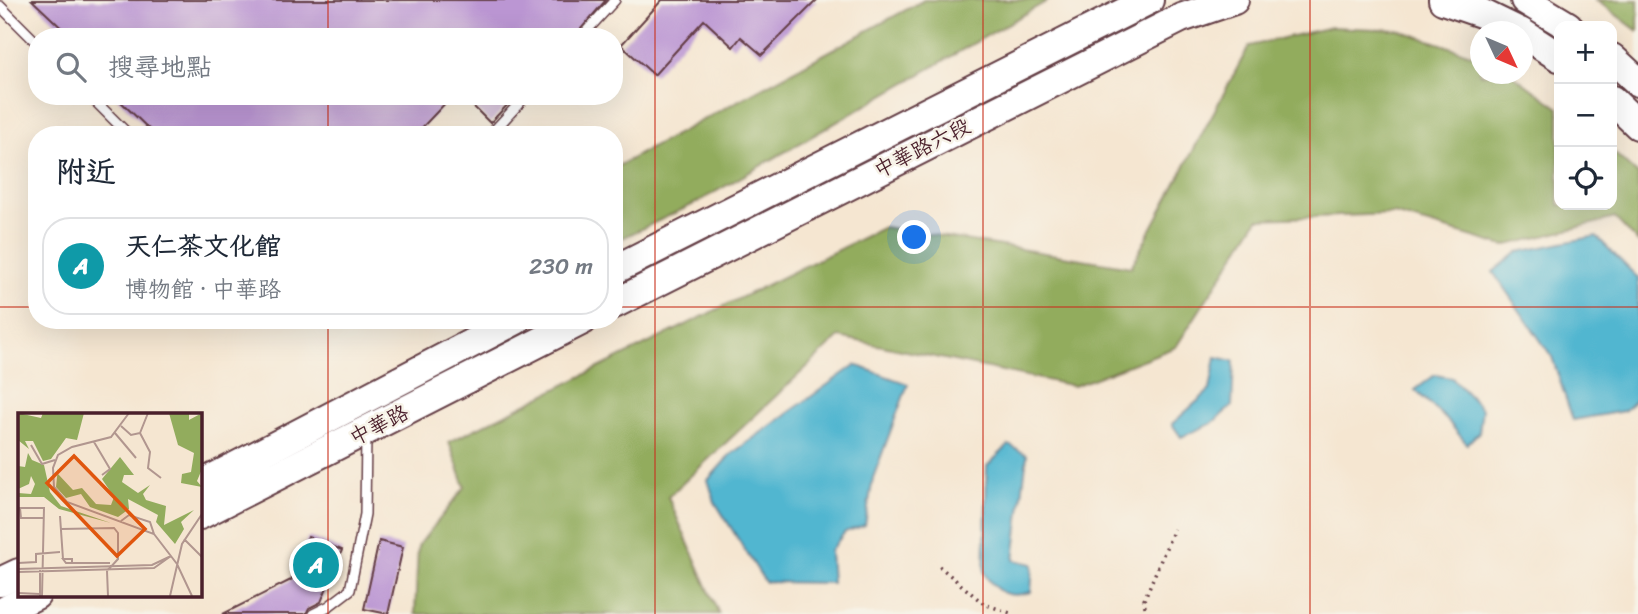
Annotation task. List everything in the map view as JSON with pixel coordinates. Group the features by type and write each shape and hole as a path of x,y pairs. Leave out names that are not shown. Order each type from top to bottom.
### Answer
{"main road":[{"name":"中華路六段","path":"623,265 1149,0"},
{"name":"中華路六段","path":"623,299 1169,24 1234,0"},
{"path":"1443,0 1498,21"},
{"path":"1525,0 1560,21"},
{"path":"1533,40 1554,54"},
{"path":"1617,63 1638,82"},
{"path":"1617,105 1638,125"},
{"name":"中華路","path":"201,484 499,329"},
{"name":"中華路","path":"201,514 566,329"},
{"path":"0,582 18,573"},
{"path":"0,613 34,596"}],"lane":[{"path":"589,28 615,0"},
{"path":"0,6 28,34"},
{"path":"99,105 119,126"},
{"path":"498,126 518,105"},
{"path":"313,614 350,590 365,514 366,431"}],"path":[{"path":"1146,614 1144,600 1174,529"},
{"path":"939,566 984,604 1013,614"}],"green space":[{"path":"924,0 1049,0 696,203 623,238 623,163"},
{"path":"1596,0 1638,0 1638,31"},
{"path":"1331,27 1399,30 1470,54 1470,84 1525,84 1554,104 1554,210 1617,210 1617,156 1638,175 1638,242 1615,218 1504,246 1394,214 1258,219 1176,347 1074,386 839,337 668,497 719,614 415,614 418,546 465,487 449,442 884,227 1131,267 1249,46"}],"water":[{"path":"1596,236 1638,278 1638,398 1624,411 1573,420 1552,357 1493,272 1518,252"},
{"path":"1216,357 1234,361 1232,406 1211,424 1181,437 1172,424 1210,390"},
{"path":"855,365 908,384 873,478 865,525 845,532 830,551 832,583 765,582 715,502 708,480 730,455"},
{"path":"1435,375 1452,378 1482,409 1479,432 1467,444 1447,420 1415,390"},
{"path":"1009,445 1027,455 1014,560 1033,564 1031,592 1016,595 998,590 984,573 987,466"}],"building":[{"path":"32,0 606,0 582,28 62,28"},
{"path":"662,0 817,0 762,55 741,37 733,47 704,20 654,75 623,47 623,43"},
{"path":"124,105 443,105 424,126 146,126"},
{"path":"472,105 507,105 490,123"},
{"path":"308,537 342,550 321,602 309,608 306,614 223,614 291,580"},
{"path":"379,541 403,547 388,614 364,609"}],"place":[{"name":"天仁茶文化館","path":"316,565"}]}
